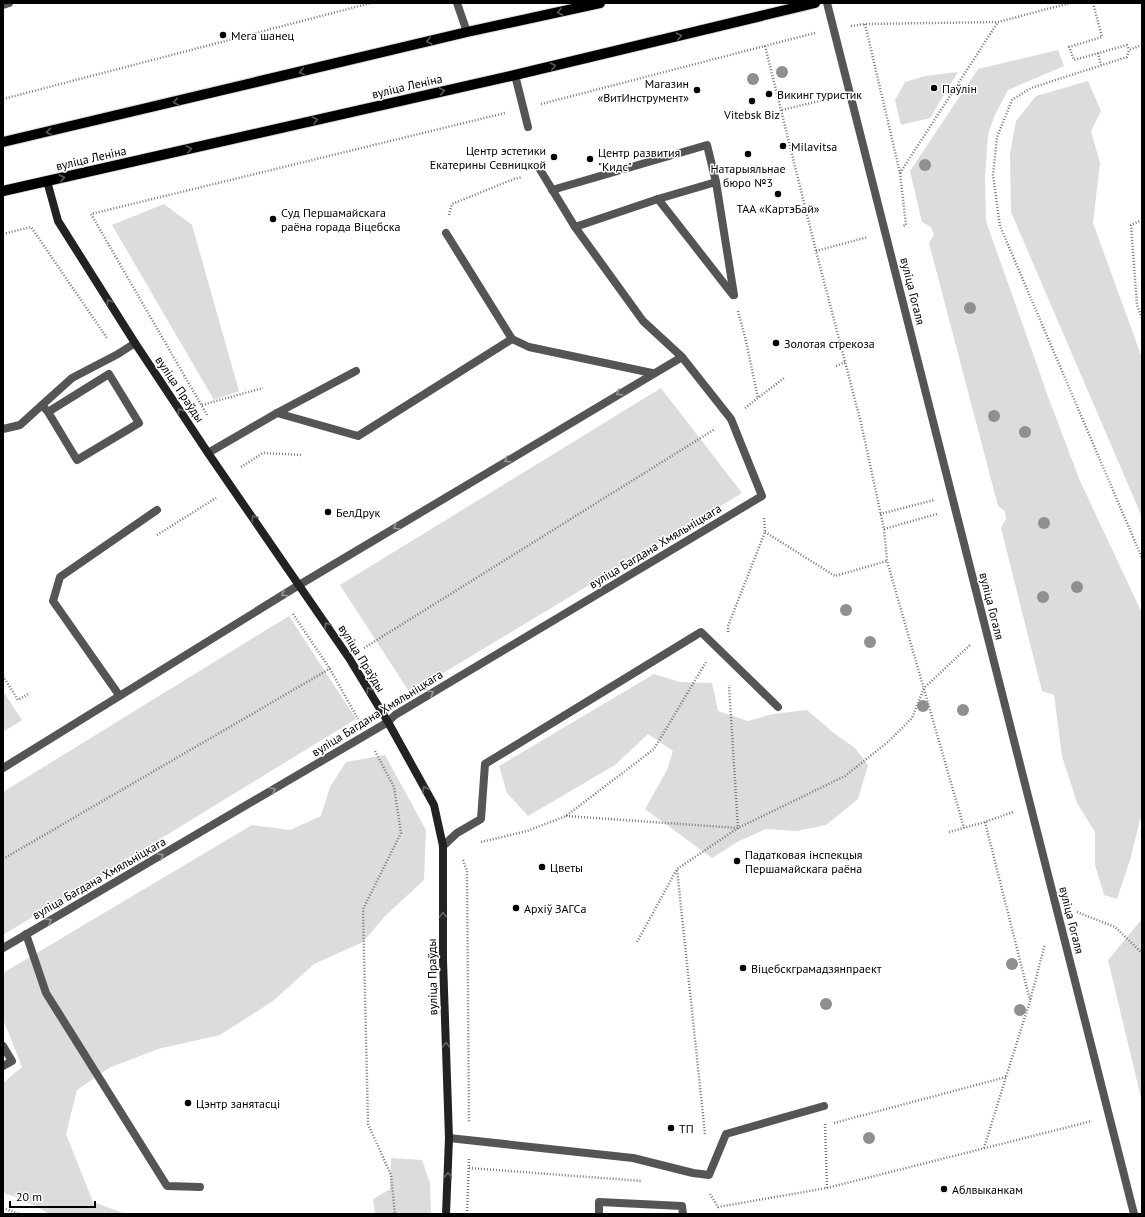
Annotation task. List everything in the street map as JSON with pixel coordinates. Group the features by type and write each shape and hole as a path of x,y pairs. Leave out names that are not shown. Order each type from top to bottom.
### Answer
{"main road":[{"path":"3,142 466,32 600,3"},
{"name":"вуліца Леніна","path":"3,191 515,75 815,3"},
{"name":"вуліца Праўды","path":"47,181 58,221 135,343 208,453 349,658 388,722 434,805 443,846 443,960 449,1138 446,1214"}],"street":[{"path":"3,5 10,3"},
{"path":"457,3 466,32"},
{"name":"вуліца Гогаля","path":"827,3 1134,1214"},
{"path":"515,75 528,126"},
{"path":"552,190 707,145 716,182 734,296"},
{"path":"540,170 575,227 643,321 682,357 731,419 762,496"},
{"path":"575,227 658,199 716,182"},
{"path":"658,199 734,296"},
{"path":"446,233 512,339 530,347 652,373"},
{"path":"277,413 358,436 512,339"},
{"path":"3,429 20,425 72,378 118,354 135,343"},
{"path":"3,768 299,584 652,373 682,357"},
{"path":"208,453 277,413 356,371"},
{"path":"42,405 48,412 77,460 139,423 109,374 48,412"},
{"name":"вуліца Багдана Хмяльніцкага","path":"3,948 388,722 395,715 762,496"},
{"path":"119,695 54,601 60,576 157,510"},
{"path":"443,846 457,833 481,819 485,764 701,632 778,707"},
{"path":"26,934 46,992 168,1186 200,1187"},
{"path":"3,1046 12,1061 3,1066"},
{"path":"449,1138 633,1158 693,1173 709,1175 726,1134 824,1106"},
{"path":"599,1214 599,1202 682,1206 683,1214"}],"path":[{"path":"3,99 371,3"},
{"path":"816,251 906,225 900,173 865,24 998,22 1070,3"},
{"path":"1093,3 1102,37 1069,47 1074,60 1127,45 1129,50 1127,57 1031,88 1012,100 997,137 993,174 1000,226 1142,558"},
{"path":"900,173 998,22"},
{"path":"1129,50 1142,45"},
{"path":"91,214 524,109 765,46 860,423 884,529 887,561 964,828"},
{"path":"1098,53 1101,65"},
{"path":"782,110 819,101"},
{"path":"446,233 452,204 540,170"},
{"path":"1142,220 1131,225 1137,305 1142,318"},
{"path":"3,234 31,227 118,354"},
{"path":"734,296 746,341 758,398"},
{"path":"836,366 845,362"},
{"path":"3,859 349,658 731,419 784,378"},
{"path":"202,405 262,388"},
{"path":"238,469 263,453 302,455"},
{"path":"481,842 527,831 566,816 654,749 728,626 765,532 762,496"},
{"path":"216,498 220,504"},
{"path":"880,514 919,503"},
{"path":"884,529 955,509"},
{"path":"765,532 835,576 887,561"},
{"path":"281,596 330,669 394,787 401,833 363,909 368,1124 392,1176 395,1214"},
{"path":"728,626 727,657 738,828"},
{"path":"637,942 677,869 738,828 845,776 888,741 912,718 924,688 965,649"},
{"path":"3,676 18,700 30,693"},
{"path":"949,832 985,822 1030,805"},
{"path":"566,816 738,828"},
{"path":"985,822 1030,1002"},
{"path":"677,869 705,1137"},
{"path":"1055,902 1115,927 1142,953"},
{"path":"984,1149 1030,1002 1046,940"},
{"path":"825,1125 1006,1077"},
{"path":"824,1106 827,1188"},
{"path":"709,1175 704,1186 718,1207 827,1188 1109,1116"},
{"path":"469,1168 582,1177"},
{"path":"3,1208 19,1214"}],"shaded area":[{"path":"1058,50 1064,66 1008,90 994,117 988,135 985,177 986,221 1050,402 1080,481 1142,613 1142,817 1117,899 1104,895 1095,865 1095,832 1077,803 1062,756 1054,695 1042,691 1001,528 1006,519 1005,511 998,506 929,243 934,235 931,227 922,222 910,171 978,69"},
{"path":"958,72 930,118 901,125 895,100 905,82 925,76"},
{"path":"1088,81 1101,111 1091,131 1100,163 1093,223 1142,358 1142,517 1011,212 1010,154 1016,121 1036,96"},
{"path":"164,204 192,225 239,391 214,400 112,225"},
{"path":"661,388 742,493 410,693 340,585"},
{"path":"289,616 356,719 3,935 3,792"},
{"path":"654,674 680,682 712,683 718,711 748,721 773,714 807,710 835,734 855,748 868,765 858,799 826,825 797,831 766,829 739,841 712,858 645,809 667,770 673,751 648,734 615,765 528,816 507,793 499,766"},
{"path":"3,691 22,720 3,732"},
{"path":"385,755 426,830 424,880 385,916 363,942 314,964 273,1001 220,1035 158,1049 109,1068 77,1090 66,1134 93,1202 126,1214 50,1214 20,1198 3,1193 3,1083 22,1067 3,1019 3,973 252,825 290,830 321,816 330,787 346,762"},
{"path":"1142,919 1142,1102 1108,960"},
{"path":"391,1158 422,1160 430,1183 431,1214 375,1214 373,1199 390,1189"}],"place":[{"name":"Мега шанец","path":"223,35"},
{"name":"Паўлін","path":"934,88"},
{"name":"Магазин «ВитИнструмент»","path":"697,90"},
{"name":"Викинг туристик","path":"769,94"},
{"name":"Vitebsk Biz","path":"752,101"},
{"name":"Milavitsa","path":"783,146"},
{"name":"Натарыяльнае бюро №3","path":"748,154"},
{"name":"Центр эстетики Екатерины Севницкой","path":"554,157"},
{"name":"Центр развития \"Кидс\"","path":"590,159"},
{"name":"ТАА «КартэБай»","path":"778,194"},
{"name":"Суд Першамайскага раёна горада Віцебска","path":"273,219"},
{"name":"Золотая стрекоза","path":"776,343"},
{"name":"БелДрук","path":"328,512"},
{"name":"Падатковая інспекцыя Першамайскага раёна","path":"737,861"},
{"name":"Цветы","path":"542,867"},
{"name":"Архіў ЗАГСа","path":"516,908"},
{"name":"Віцебскграмадзянпраект","path":"743,968"},
{"name":"Цэнтр занятасці","path":"188,1103"},
{"name":"ТП","path":"671,1128"},
{"name":"Аблвыканкам","path":"944,1189"}]}
